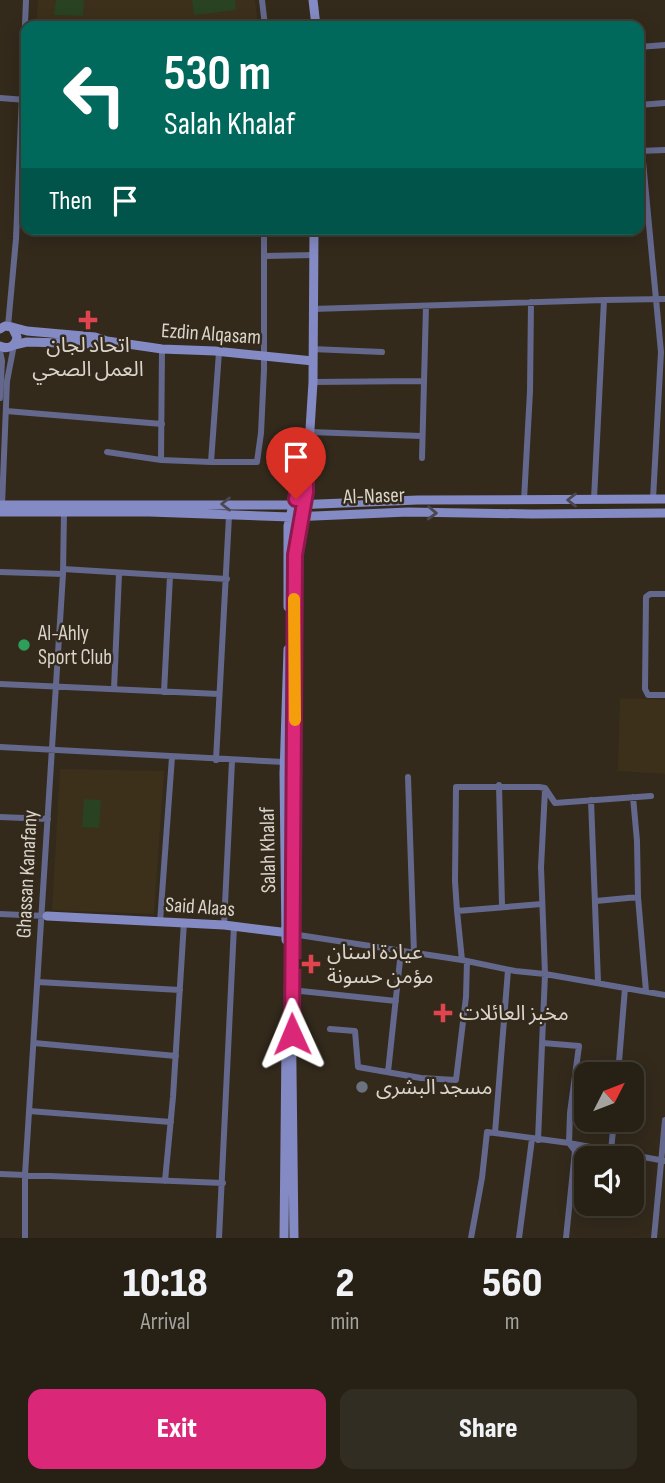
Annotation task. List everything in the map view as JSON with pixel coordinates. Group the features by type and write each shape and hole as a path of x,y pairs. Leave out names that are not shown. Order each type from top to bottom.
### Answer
{"main road":[{"path":"313,0 315,21"},
{"name":"Salah Khalaf","path":"294,1238 291,990 284,762 288,685 287,563 290,517 299,505 310,432 314,235"},
{"path":"4,328 17,337 14,345"},
{"name":"Ezdin Alqasam","path":"4,328 95,337 162,349 313,361"},
{"name":"Ezdin Alqasam","path":"0,348 27,342 97,344 107,341"},
{"name":"Al-Naser","path":"1,507 665,499"},
{"name":"Salah Khalaf","path":"284,1238 295,555 303,517 299,505"},
{"name":"Al-Naser","path":"1,507 64,513 290,517 408,512 665,513"},
{"name":"Said Alaas","path":"44,916 229,925 289,933"}],"street":[{"path":"26,0 26,21"},
{"path":"262,0 264,21"},
{"path":"644,47 665,45"},
{"path":"0,98 21,100"},
{"path":"644,105 665,103"},
{"path":"644,151 665,150"},
{"path":"4,328 16,239 21,152"},
{"path":"644,188 661,352 653,499"},
{"path":"107,452 161,460 257,462 261,433 264,235"},
{"path":"265,256 314,255"},
{"path":"312,309 665,299"},
{"path":"594,499 604,300"},
{"path":"524,500 530,391 530,302"},
{"path":"422,457 426,306"},
{"path":"1,507 7,381 14,345"},
{"path":"0,348 0,398"},
{"path":"161,460 162,349"},
{"path":"312,349 382,352"},
{"path":"211,462 219,352"},
{"path":"313,382 422,381"},
{"path":"6,411 162,424"},
{"path":"310,432 421,436"},
{"name":"Ghassan Kanafany","path":"25,1238 25,1175 44,916 64,513"},
{"path":"216,760 229,516"},
{"path":"0,572 227,579"},
{"path":"114,689 119,574"},
{"path":"164,692 170,576"},
{"path":"665,594 650,594 646,597 645,689 648,695 665,695"},
{"path":"0,684 219,695"},
{"path":"0,747 284,762"},
{"path":"160,922 172,757"},
{"path":"219,1238 223,1183 232,761"},
{"path":"408,777 414,953"},
{"path":"330,1029 355,1031 358,1067 456,1080 466,997 465,961 454,881 456,787 499,785 545,788"},
{"path":"499,785 502,905"},
{"path":"545,788 555,803 651,796"},
{"path":"519,1238 535,1139 543,1043 545,974 541,867 545,788"},
{"path":"633,797 646,991"},
{"path":"591,800 598,982"},
{"path":"0,817 48,820"},
{"path":"596,901 638,897"},
{"path":"457,911 502,905 542,904"},
{"path":"0,914 44,916"},
{"path":"165,1181 184,922"},
{"name":"Said Alaas","path":"289,933 665,995"},
{"path":"388,1072 401,951"},
{"path":"495,1133 508,970"},
{"path":"38,982 180,990"},
{"path":"619,1062 625,988"},
{"path":"291,990 396,1001"},
{"path":"34,1043 176,1056"},
{"path":"543,1043 579,1046 570,1113 569,1143 575,1151 566,1238"},
{"path":"29,1111 171,1122"},
{"path":"653,1238 665,1121"},
{"path":"471,1238 487,1132 585,1146"},
{"path":"644,1157 663,1160"},
{"path":"0,1174 223,1183"},
{"path":"657,1219 665,1220"}],"shaded area":[{"path":"38,0 255,0 257,21 36,21"},
{"path":"620,698 665,700 665,774 618,771"},
{"path":"60,769 164,771 154,914 52,910"}],"green space":[{"path":"56,0 84,0 83,16 54,15"},
{"path":"192,0 235,0 236,10 194,15"},
{"path":"84,799 101,800 99,828 82,827"}],"slow traffic":[{"path":"294,599 295,720"}],"place":[{"name":"اتحاد لجان العمل الصحي","path":"88,320"},
{"name":"Al-Ahly Sport Club","path":"24,645"},
{"name":"عيادة اسنان مؤمن حسونة","path":"311,964"},
{"name":"مخبز العائلات","path":"443,1013"},
{"name":"مسجد البشرى","path":"362,1087"}],"route":[{"path":"292,1034 295,555 306,492 306,466 301,471 296,499"}]}
